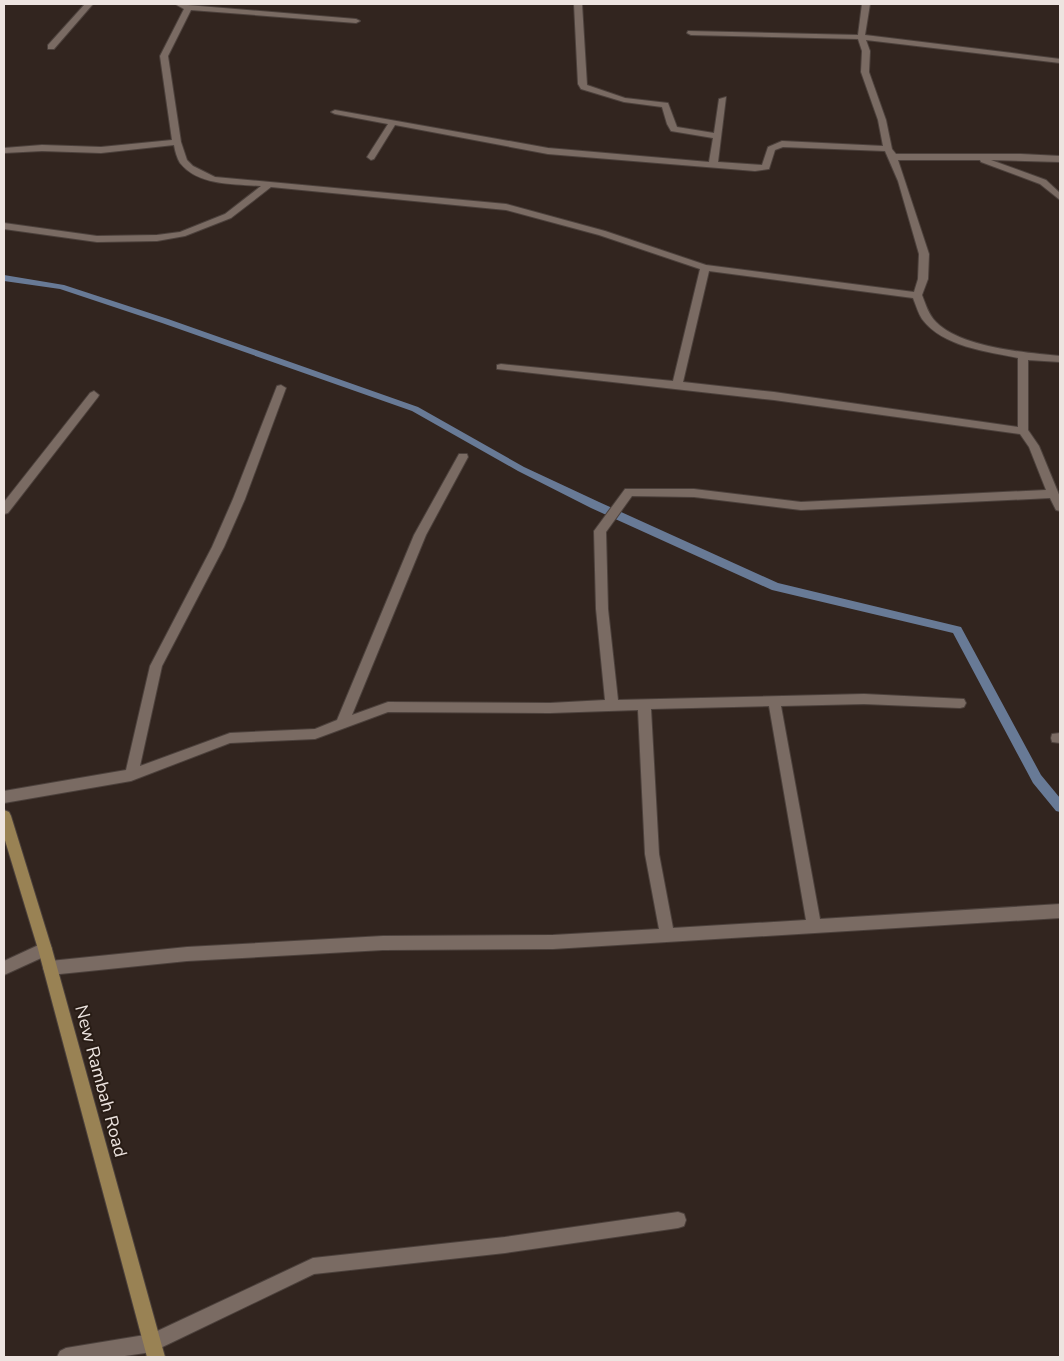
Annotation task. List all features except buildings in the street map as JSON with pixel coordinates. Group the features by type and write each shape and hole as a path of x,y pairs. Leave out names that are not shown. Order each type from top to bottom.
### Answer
{"street":[{"path":"51,47 89,4"},
{"path":"179,4 188,8 356,21"},
{"path":"578,4 582,84 584,87 624,100 665,105 668,108 671,127 674,130 717,136"},
{"path":"866,4 861,37 866,51 865,72 924,254 923,279 917,295 927,318 938,330 956,339 1023,356 1060,359"},
{"path":"188,8 164,56 177,142 183,161 190,168 213,179 506,207 602,232 705,268 917,295"},
{"path":"691,33 861,37 906,44 1060,61"},
{"path":"713,165 723,99"},
{"path":"335,112 548,151 661,162 761,168 766,167 771,149 782,144 891,153 1060,159"},
{"path":"371,157 393,122"},
{"path":"4,151 42,148 101,150 177,142"},
{"path":"977,157 1043,182 1060,197"},
{"path":"4,226 97,239 157,238 182,234 228,216 268,184"},
{"path":"677,384 705,268"},
{"path":"1023,356 1023,431 1034,446 1060,507"},
{"path":"501,367 677,384 1023,431"},
{"path":"131,774 156,666 228,523 281,388"},
{"path":"4,510 94,395"},
{"path":"342,724 420,535 463,457"},
{"path":"612,706 602,608 600,530 629,492 694,493 801,506 1053,494"},
{"path":"4,797 131,774 230,738 315,734 388,707 550,708 864,698 960,703"},
{"path":"774,700 814,925"},
{"path":"644,704 652,854 667,934"},
{"name":"New Rambah Road","path":"4,816 45,949 154,1350"},
{"path":"50,968 187,954 383,943 553,942 1060,911"},
{"path":"4,968 45,949"},
{"path":"66,1357 154,1350 313,1266 505,1245 678,1220"}],"waterway":[{"path":"4,278 61,287 165,321 415,409 521,469 595,505 776,587 957,630 1037,779 1060,807"}]}
